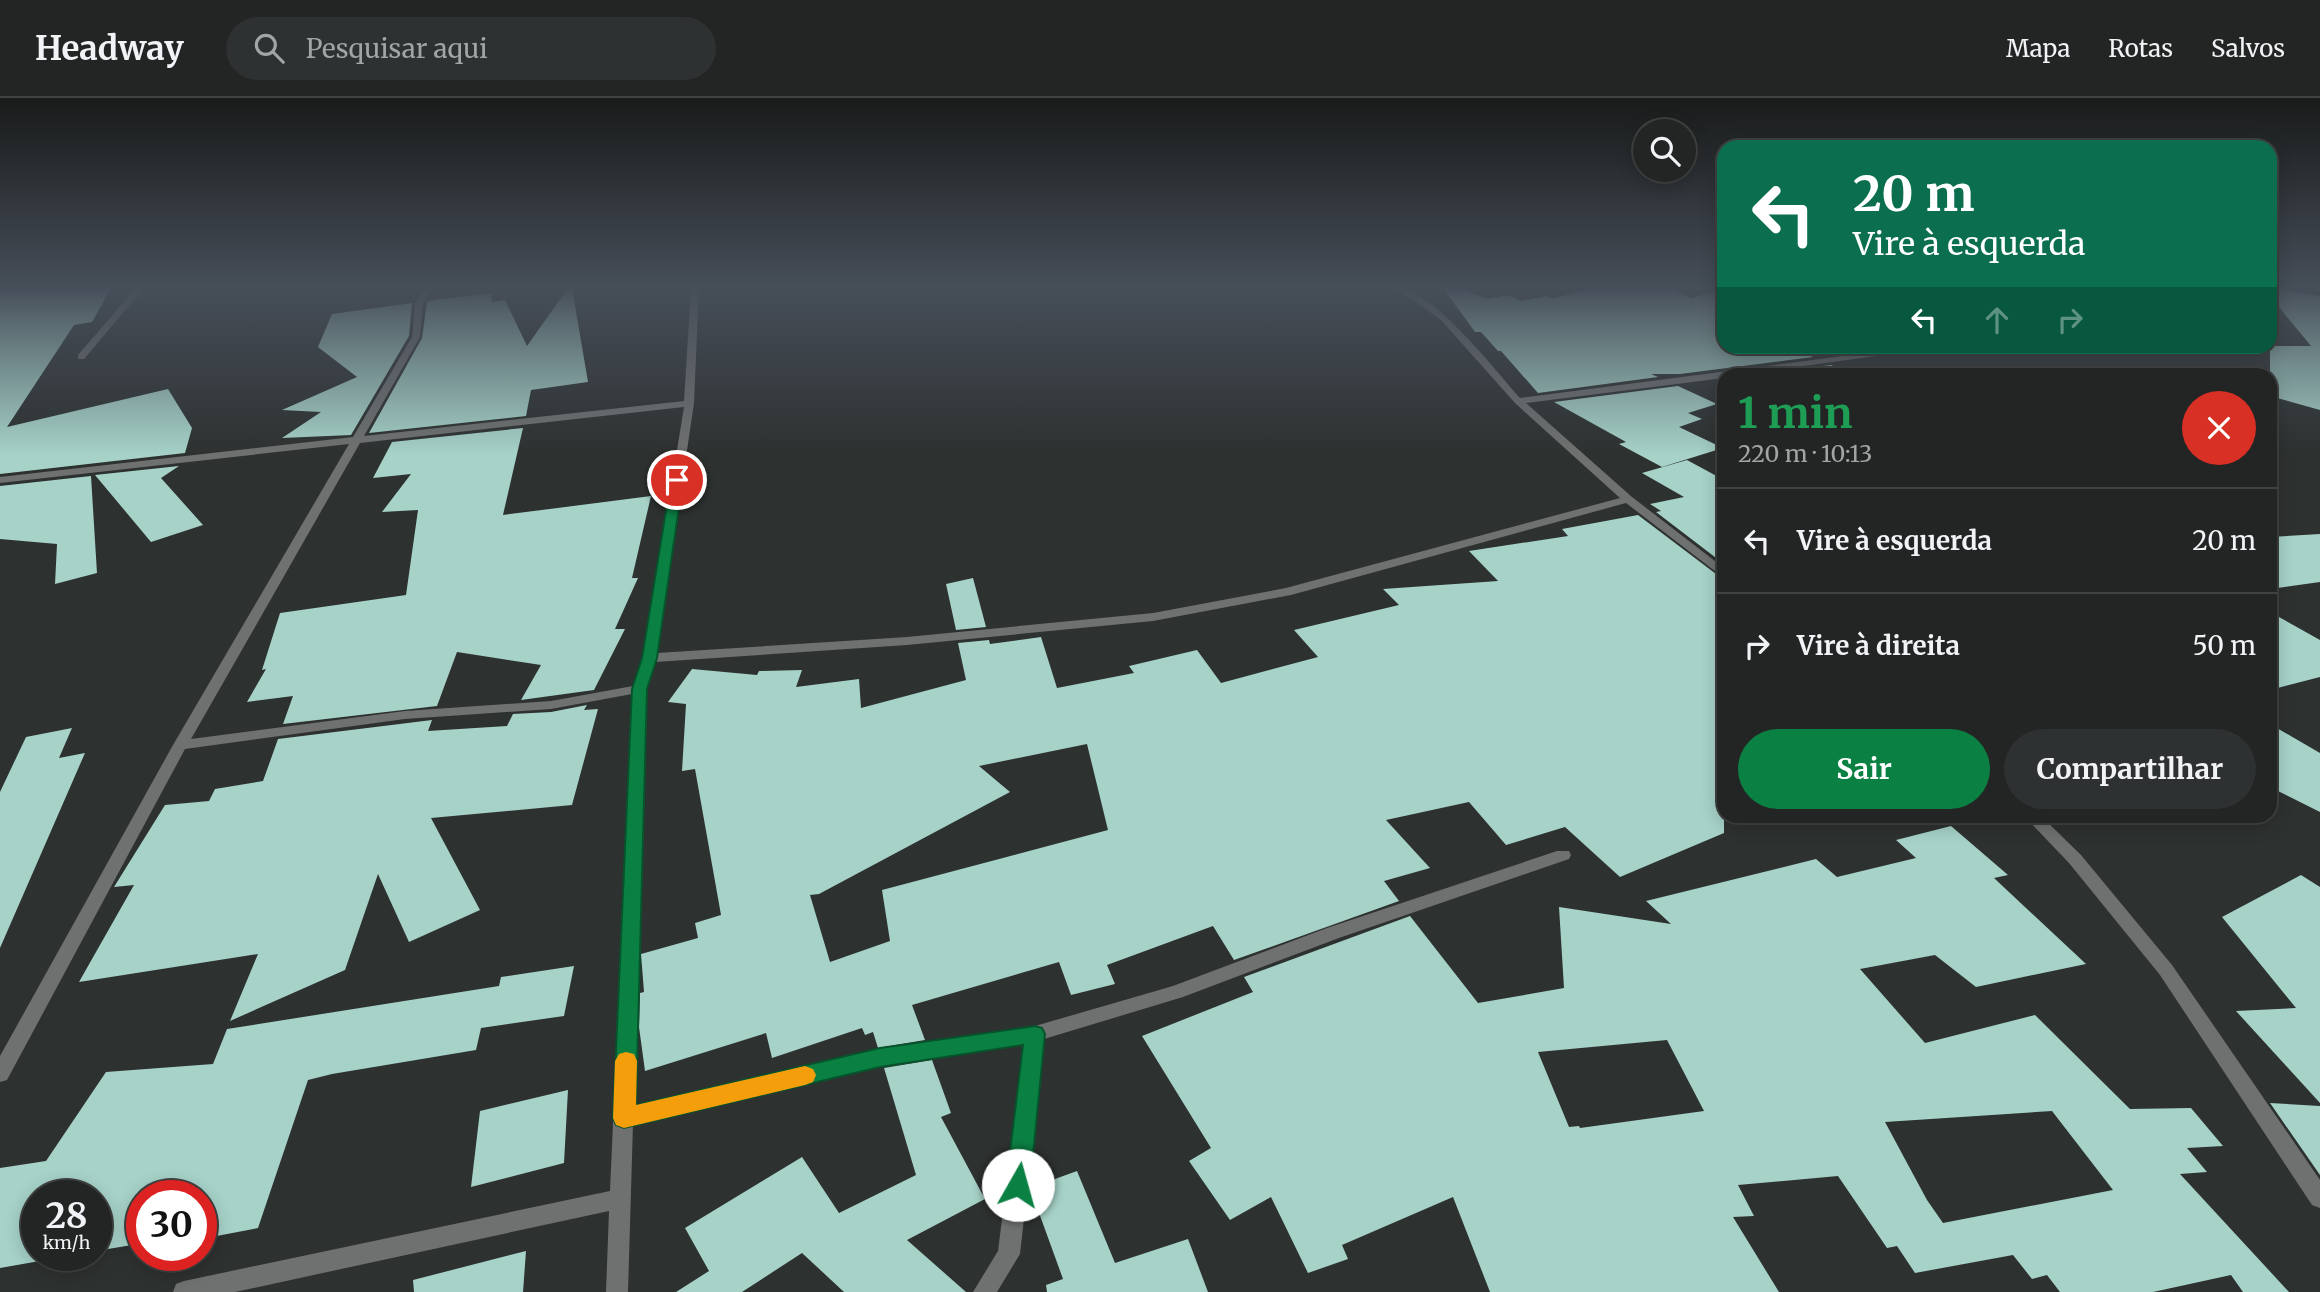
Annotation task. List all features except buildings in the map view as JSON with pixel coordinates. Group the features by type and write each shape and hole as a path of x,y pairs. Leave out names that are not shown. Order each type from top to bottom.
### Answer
{"street":[{"path":"81,357 92,344"},
{"path":"0,1074 180,745 412,344"},
{"path":"617,1292 639,689 650,658 689,403 692,344"},
{"path":"1467,344 1518,401 1628,499 1717,569"},
{"path":"1779,368 1885,354"},
{"path":"1518,401 1717,376"},
{"path":"0,480 689,403"},
{"path":"650,658 974,636 1153,617 1287,592 1628,499"},
{"path":"180,745 405,715 551,705 639,689"},
{"path":"2039,823 2075,859 2166,970 2320,1198"},
{"path":"624,1118 880,1058 1035,1034 1177,992 1333,933 1563,855"},
{"path":"984,1292 1009,1254 1035,1034"},
{"path":"184,1292 620,1199"}],"slow traffic":[{"path":"626,1061 624,1118 805,1075"}],"route":[{"path":"677,480 650,658 639,689 624,1118 880,1058 1035,1034 1018,1185"}]}
